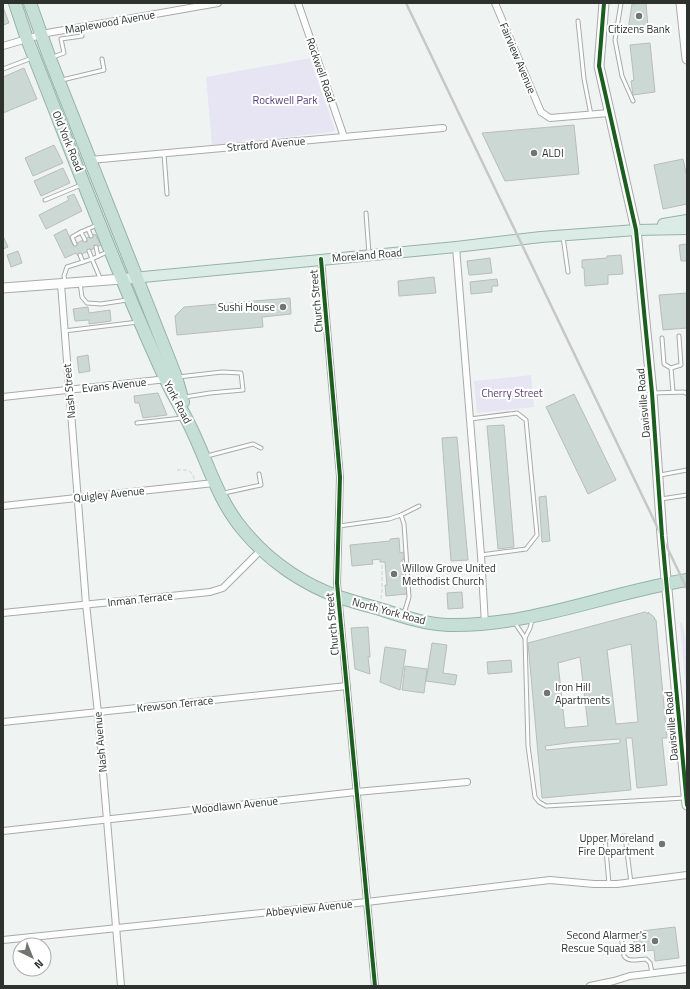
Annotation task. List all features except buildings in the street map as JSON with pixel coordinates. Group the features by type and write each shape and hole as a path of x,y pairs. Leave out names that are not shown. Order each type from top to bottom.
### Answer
{"highway":[{"name":"Old York Road","path":"15,3 34,57 122,279"},
{"name":"Old York Road","path":"30,3 40,34 138,278"},
{"name":"York Road","path":"138,278 171,378 188,423"},
{"name":"York Road","path":"122,279 140,321 182,398 188,423"},
{"name":"North York Road","path":"188,423 225,505 242,530 261,550 277,563 307,582 338,597 413,620 446,625 485,624 533,616 666,584"},
{"path":"666,584 687,580"}],"main road":[{"path":"636,230 687,220"},
{"path":"636,230 687,229"},
{"name":"Moreland Road","path":"122,279 636,230"}],"street":[{"name":"Maplewood Avenue","path":"3,46 40,34 218,3"},
{"name":"Rockwell Road","path":"298,3 344,137"},
{"name":"Fairview Avenue","path":"495,3 541,112 550,118 591,115"},
{"name":"Davisville Road","path":"604,3 599,66 636,230 652,393 666,584 687,801"},
{"path":"681,3 687,59"},
{"path":"591,115 609,113"},
{"name":"Stratford Avenue","path":"90,160 443,128"},
{"path":"456,247 481,554 485,624"},
{"name":"Church Street","path":"321,259 340,477 337,583 338,597 375,986"},
{"name":"Moreland Road","path":"3,288 122,279"},
{"name":"Nash Street","path":"63,284 64,331 68,390 78,498"},
{"name":"Evans Avenue","path":"3,397 171,378"},
{"name":"Quigley Avenue","path":"3,506 214,483"},
{"name":"Nash Avenue","path":"78,498 86,604 98,713 121,986"},
{"name":"Inman Terrace","path":"3,613 210,592 223,588 261,550"},
{"name":"Krewson Terrace","path":"3,722 347,686"},
{"name":"Woodlawn Avenue","path":"3,831 356,792 467,782"},
{"name":"Abbeyview Avenue","path":"3,940 367,902 550,880 609,884 631,883 687,875"},
{"path":"590,986 630,976 687,969"}],"lane":[{"path":"621,3 615,40 622,76 633,101"},
{"path":"578,21 584,79 591,115"},
{"path":"50,59 64,53 61,40 82,36 80,27"},
{"path":"3,69 34,57"},
{"path":"59,82 104,70 102,59"},
{"path":"164,154 168,194"},
{"path":"45,200 84,183"},
{"path":"366,214 369,256"},
{"path":"75,244 72,237 100,224"},
{"path":"88,229 91,236"},
{"path":"81,232 84,240"},
{"path":"563,236 568,272"},
{"path":"96,247 98,256"},
{"path":"63,284 67,267 92,259 111,250"},
{"path":"89,251 102,280"},
{"path":"80,255 83,262"},
{"path":"80,282 82,297 87,303 101,304 131,300"},
{"path":"64,331 140,321"},
{"path":"662,338 664,364 671,368 681,365 679,336"},
{"path":"671,368 673,392"},
{"path":"171,378 222,372 241,373 243,390 210,393 182,398"},
{"path":"652,393 684,392 687,394"},
{"path":"469,420 518,413 526,420 536,527 536,535 526,549 481,554"},
{"path":"137,423 188,423"},
{"path":"203,457 253,444 261,448"},
{"path":"658,475 687,470"},
{"path":"220,494 261,485 259,474"},
{"path":"660,499 687,495"},
{"path":"339,526 389,519 419,506"},
{"path":"401,515 404,524 409,596 402,616"},
{"path":"533,616 530,628 525,638 528,746 535,797 539,802 546,806 687,801"},
{"path":"509,620 525,638"},
{"path":"609,884 605,838 625,836 631,883"},
{"path":"621,936 624,956 626,959 646,959 650,963 652,973"}],"path":[{"path":"177,470 185,469 189,471 194,476 194,479"},
{"path":"380,599 382,590 382,563"}],"green space":[{"name":"Rockwell Park","path":"310,58 335,130 332,132 212,145 206,77"},
{"name":"Cherry Street","path":"531,375 534,407 477,413 474,381"},
{"path":"680,623 682,623 687,645 687,704"}],"railway":[{"path":"406,3 687,589"}],"cycle path":[{"path":"604,3 599,66 636,230 652,393 662,536 687,805"},
{"path":"321,259 340,477 337,583 375,986"}],"place":[{"name":"Citizens Bank","path":"639,16"},
{"name":"ALDI","path":"534,153"},
{"name":"Sushi House","path":"283,307"},
{"name":"Willow Grove United Methodist Church","path":"394,574"},
{"name":"Iron Hill Apartments","path":"547,693"},
{"name":"Upper Moreland Fire Department","path":"662,844"},
{"name":"Second Alarmer's Rescue Squad 381","path":"655,941"}]}
